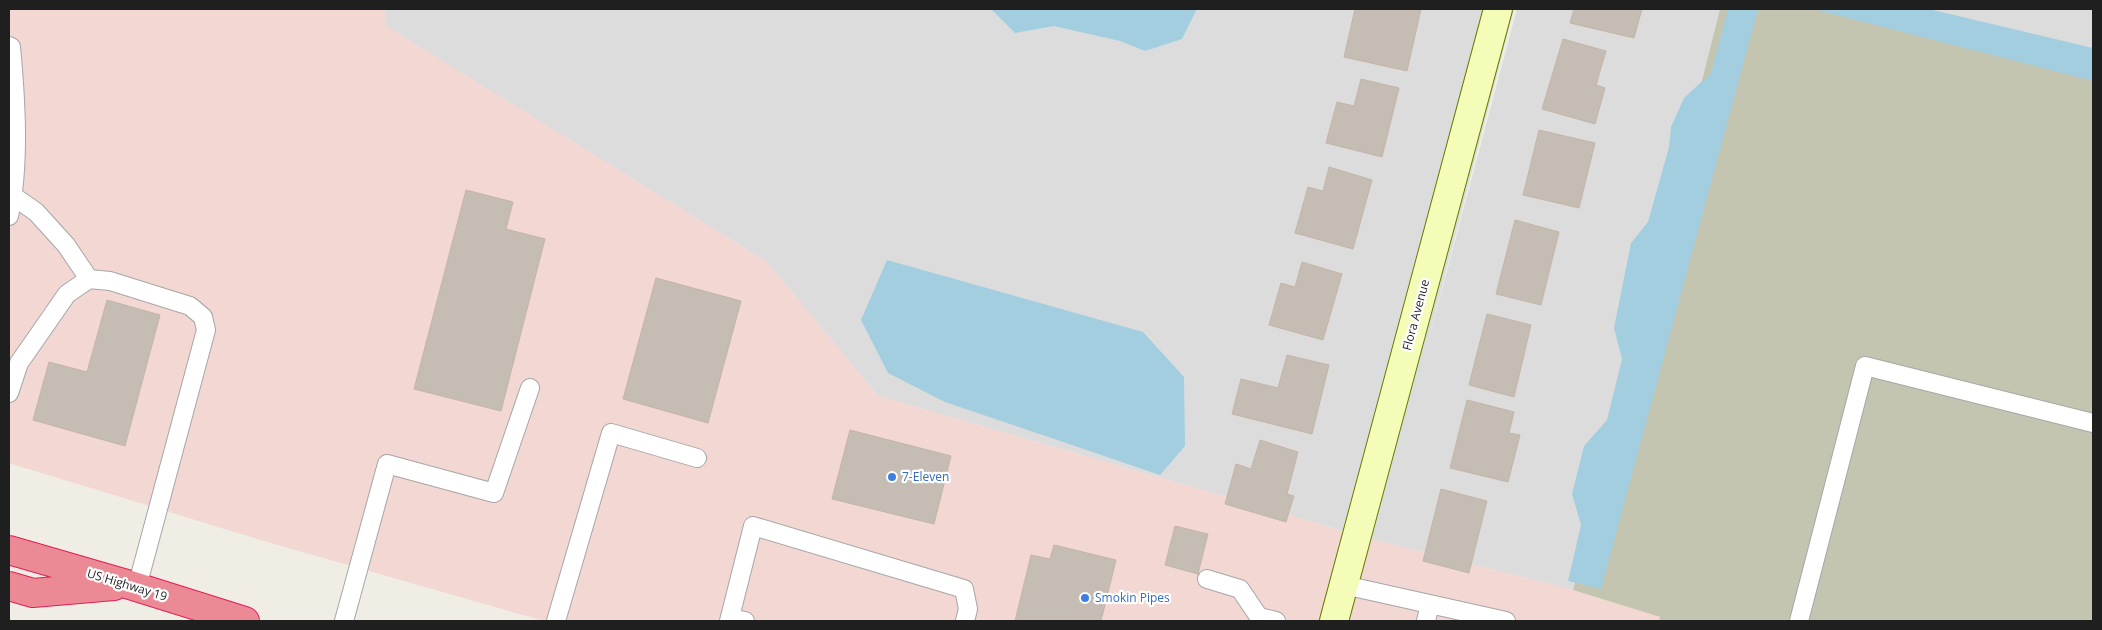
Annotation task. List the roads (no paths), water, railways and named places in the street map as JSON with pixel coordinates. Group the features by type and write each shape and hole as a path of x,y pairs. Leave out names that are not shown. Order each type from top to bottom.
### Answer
{"highway":[{"name":"US Highway 19","path":"9,550 134,586 244,621"},
{"path":"9,586 33,593 134,586"}],"street":[{"name":"Flora Avenue","path":"1334,621 1498,9"}],"lane":[{"path":"9,46 11,47 15,88 13,196 9,216"},
{"path":"13,196 36,212 66,245 89,279"},
{"path":"9,393 19,363 67,294 89,279 110,281 190,306 203,317 206,330 134,586"},
{"path":"1799,621 1865,366 2093,423"},
{"path":"344,621 387,464 494,493 530,388"},
{"path":"556,621 611,434 697,458"},
{"path":"735,620 753,526 964,589 968,609 965,621"},
{"path":"1208,579 1240,589 1264,620"},
{"path":"1344,585 1428,613 1506,621"}],"water":[{"path":"991,9 1197,9 1182,39 1145,51 1120,41 1054,26 1015,33"},
{"path":"1728,9 1758,9 1601,589 1568,581 1581,525 1572,494 1584,446 1607,420 1622,359 1614,328 1631,243 1648,222 1669,147 1671,127 1684,98 1711,73"},
{"path":"1813,9 1929,9 2093,48 2093,81"},
{"path":"887,260 1143,332 1184,377 1185,446 1160,475 945,402 888,373 861,320"}],"place":[{"name":"7-Eleven","path":"892,477"},
{"name":"Smokin Pipes","path":"1085,598"}]}
